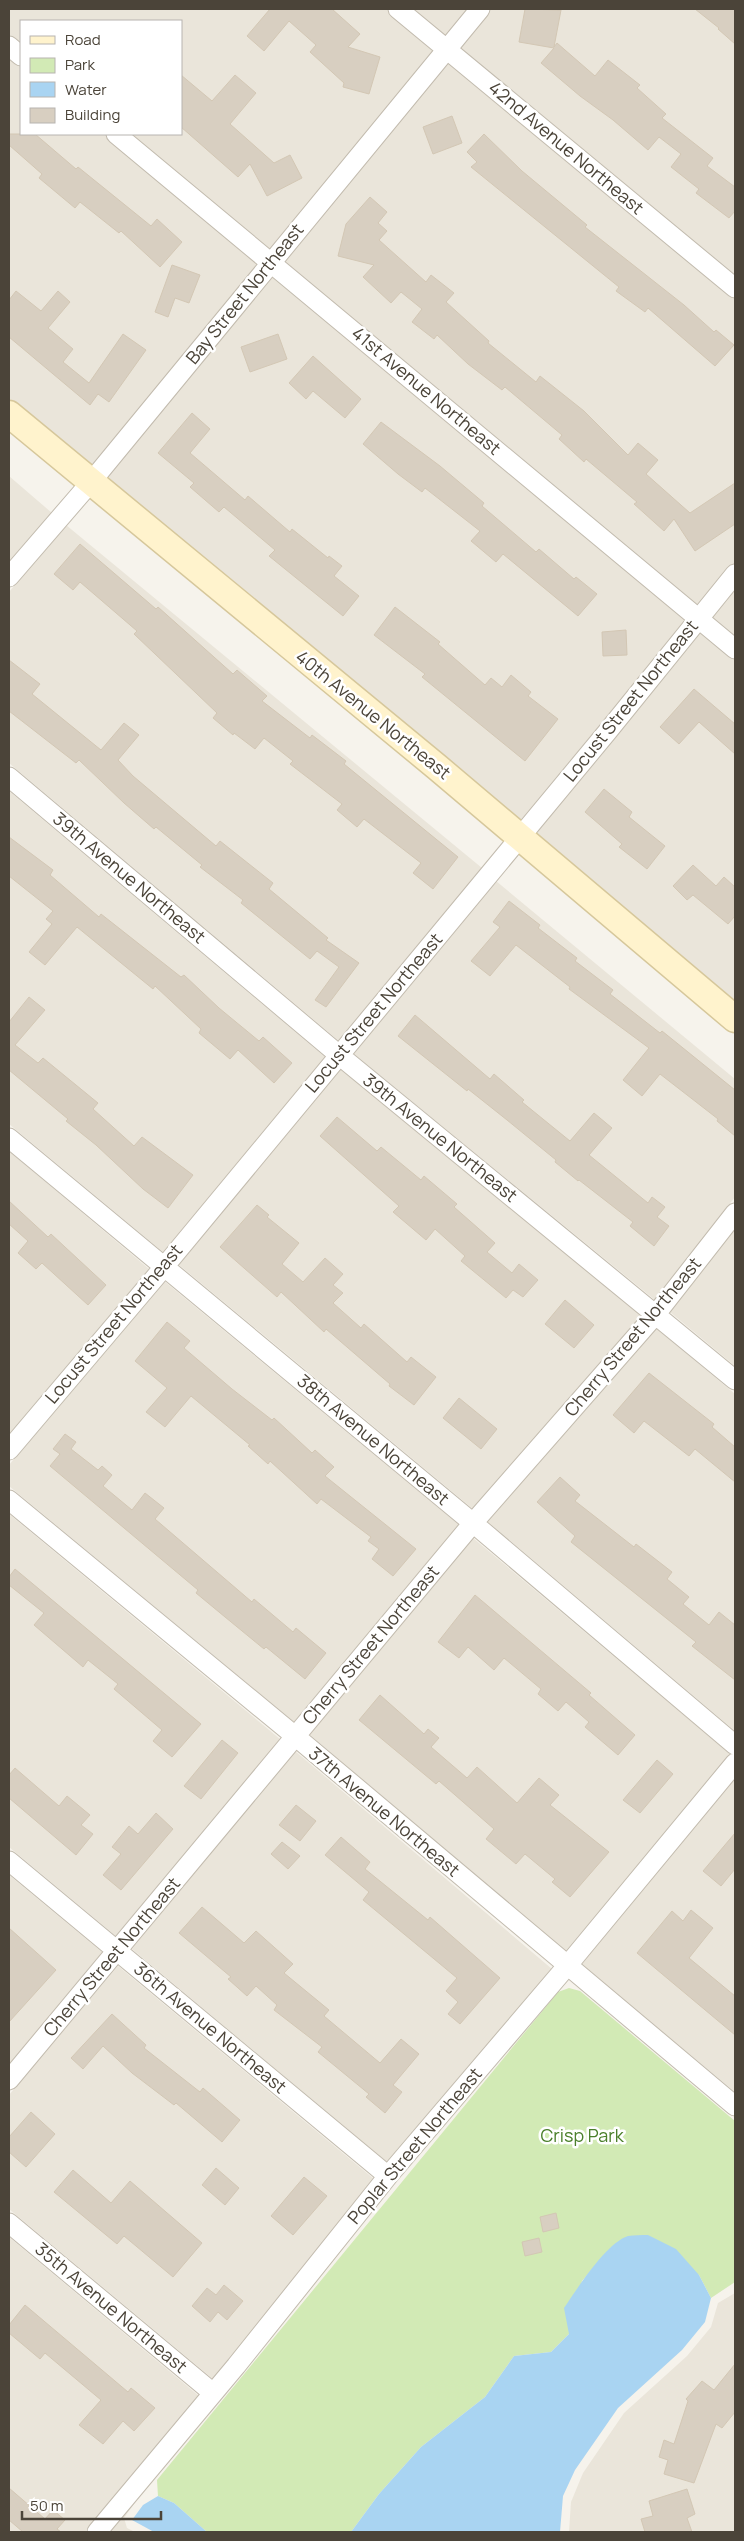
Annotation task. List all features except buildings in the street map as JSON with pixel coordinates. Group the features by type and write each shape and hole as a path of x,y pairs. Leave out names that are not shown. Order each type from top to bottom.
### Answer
{"street":[{"name":"42nd Avenue Northeast","path":"398,9 735,288"},
{"name":"Bay Street Northeast","path":"9,577 90,482 480,9"},
{"path":"9,46 20,55"},
{"name":"41st Avenue Northeast","path":"117,135 735,649"},
{"name":"40th Avenue Northeast","path":"9,414 520,837 735,1019"},
{"name":"Locust Street Northeast","path":"9,1450 164,1267 735,574"},
{"name":"39th Avenue Northeast","path":"9,777 339,1055 735,1380"},
{"name":"38th Avenue Northeast","path":"9,1138 473,1523 735,1745"},
{"name":"Cherry Street Northeast","path":"9,2080 473,1523 656,1314 735,1213"},
{"name":"37th Avenue Northeast","path":"9,1500 295,1736 735,2106"},
{"name":"Poplar Street Northeast","path":"97,2532 213,2394 388,2176 567,1966 735,1763"},
{"name":"36th Avenue Northeast","path":"9,1861 388,2176"},
{"name":"35th Avenue Northeast","path":"9,2223 213,2394"}],"shaded area":[{"path":"9,9 735,9 735,1019 9,414"},
{"path":"9,476 52,513 9,563"},
{"path":"66,525 482,868 339,1041 9,763 9,592"},
{"path":"9,791 325,1057 163,1252 9,1124"},
{"path":"496,881 735,1079 735,1197 655,1300 353,1053"},
{"path":"340,1069 642,1316 473,1509 178,1264"},
{"path":"9,1151 149,1269 9,1435"},
{"path":"735,1228 735,1366 670,1312"},
{"path":"164,1281 459,1525 294,1722 9,1486 9,1465"},
{"path":"656,1328 735,1394 735,1731 487,1521"},
{"path":"9,1514 280,1739 117,1937 9,1847"},
{"path":"473,1538 730,1754 566,1952 309,1734"},
{"path":"295,1751 552,1969 387,2162 132,1949"},
{"path":"735,1777 735,2092 581,1964"},
{"path":"9,1875 103,1953 9,2065"},
{"path":"118,1966 374,2179 213,2379 9,2209 9,2095"},
{"path":"9,2237 199,2396 85,2532 9,2532"},
{"path":"735,2293 735,2532 569,2532 571,2502 583,2473 624,2413 687,2356 711,2327 718,2303"},
{"path":"136,2501 124,2518 127,2528 135,2532 110,2532"}],"green space":[{"name":"Crisp Park","path":"569,1988 580,1991 735,2121 735,2282 711,2298 699,2275 627,2237 606,2253 582,2281 569,2334 551,2352 514,2356 485,2397 421,2447 379,2494 351,2532 207,2532 174,2503 158,2496 157,2480 558,1992"}],"water":[{"path":"648,2235 676,2249 699,2275 711,2298 705,2322 682,2350 618,2408 575,2470 563,2496 560,2532 351,2532 379,2494 421,2447 485,2397 514,2356 551,2352 569,2334 564,2308 584,2279 619,2240 628,2236"},
{"path":"158,2496 174,2503 207,2532 154,2532 132,2520 143,2505"}]}
